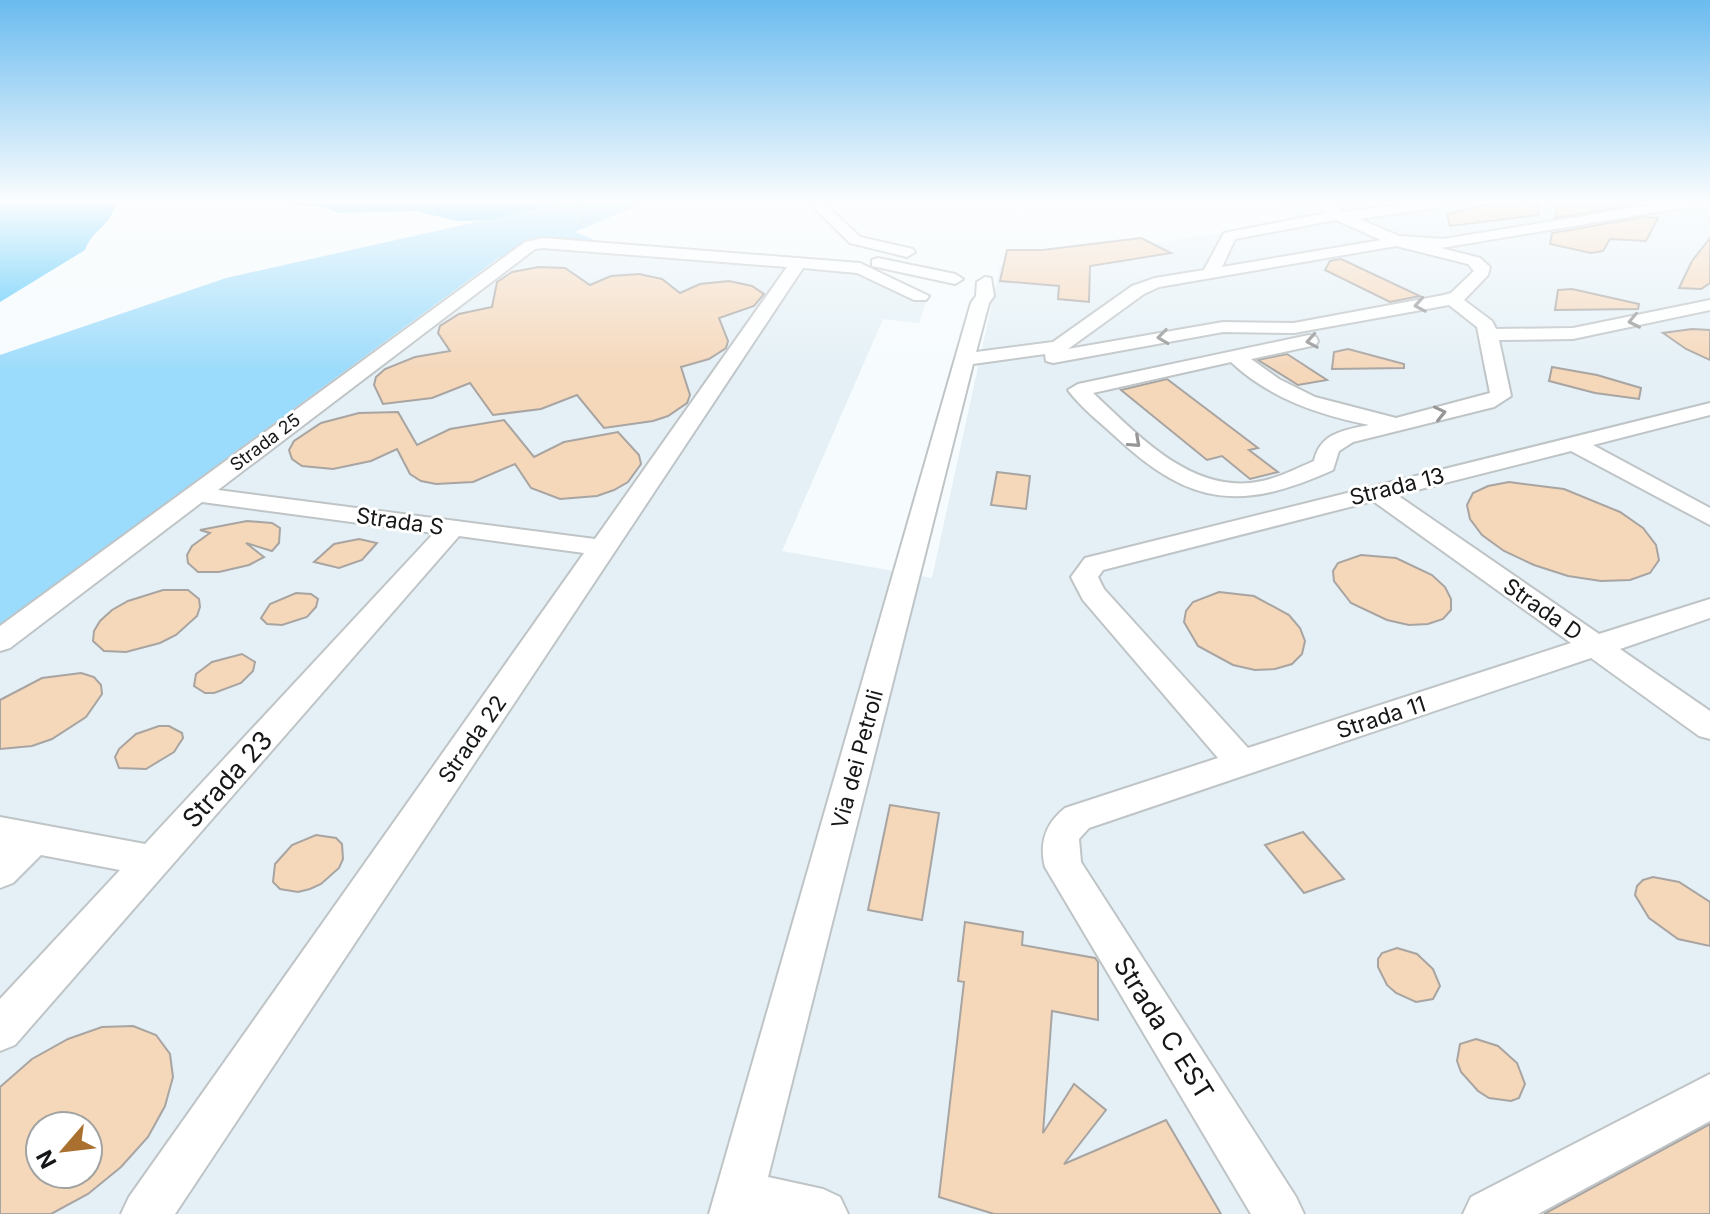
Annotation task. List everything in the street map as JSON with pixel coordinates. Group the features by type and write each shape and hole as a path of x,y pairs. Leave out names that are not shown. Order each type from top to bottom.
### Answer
{"street":[{"name":"Strada 25","path":"0,641 510,260"},
{"name":"Strada 25","path":"755,260 798,263"},
{"path":"865,260 970,284"},
{"path":"938,260 944,261 970,284"},
{"path":"1210,274 1217,260"},
{"path":"964,363 1058,347 1144,287 1292,260"},
{"path":"964,363 1062,355 1223,327 1294,328 1452,299 1483,269 1471,260"},
{"path":"798,263 860,268 920,296"},
{"name":"Strada 22","path":"146,1214 798,263"},
{"name":"Via dei Petroli","path":"737,1204 964,363 970,284"},
{"path":"1452,299 1471,312 1486,325 1501,396 1487,403 1401,422 1339,440 1326,452 1325,465 1297,479 1228,491 1198,485 1160,465 1078,390 1250,352 1471,312"},
{"path":"1489,334 1547,338 1710,305"},
{"path":"1250,352 1239,359 1277,386 1305,400 1360,417 1401,422"},
{"name":"Strada 13","path":"1242,763 1093,594 1084,577 1086,570 1104,559 1710,409"},
{"path":"1573,443 1710,518"},
{"name":"Strada D","path":"1376,492 1710,727"},
{"name":"Strada S","path":"197,494 604,548"},
{"name":"Strada 23","path":"0,1030 453,528"},
{"name":"Strada 11","path":"1059,838 1064,828 1077,818 1710,608"},
{"path":"0,872 17,835 153,861"},
{"name":"Strada C EST","path":"1059,838 1064,867 1279,1214"},
{"path":"1488,1214 1710,1097"},
{"path":"737,1204 823,1214"}],"shaded area":[{"path":"0,260 69,260 0,302"},
{"path":"308,260 496,260 0,625 0,355 226,278"},
{"path":"496,260 797,260 866,265 929,294 919,323 883,319 782,551 932,578 1000,266 1043,260 1710,260 1710,1214 0,1214 0,625"}],"building":[{"path":"1005,260 1130,260 1090,266 1089,302 1058,299 1059,286 1000,281"},
{"path":"1342,260 1420,296 1390,302 1325,270 1330,261"},
{"path":"1710,260 1710,283 1701,289 1679,288 1692,261"},
{"path":"539,267 565,268 590,285 611,276 639,274 662,279 680,293 700,284 729,281 752,286 764,294 754,306 719,318 728,341 726,348 709,359 681,367 690,395 687,403 668,416 653,421 604,428 577,395 541,409 493,415 470,383 432,398 383,404 374,385 376,377 385,369 415,357 450,351 438,333 440,326 459,314 492,307 497,282 512,272"},
{"path":"1572,289 1639,304 1638,309 1555,310 1558,290"},
{"path":"1710,330 1710,360 1686,349 1663,333"},
{"path":"1348,349 1404,364 1404,368 1332,369 1334,352"},
{"path":"1287,354 1327,380 1298,385 1258,360"},
{"path":"1552,367 1597,375 1641,388 1639,399 1595,393 1549,381"},
{"path":"1167,379 1258,448 1249,450 1278,472 1250,479 1222,456 1207,460 1121,390"},
{"path":"398,412 417,445 450,429 504,420 534,457 564,442 618,432 639,455 641,464 628,482 614,490 597,496 560,499 531,488 515,464 473,482 436,484 421,481 410,474 397,449 371,461 333,469 302,466 292,459 289,450 294,441 321,423 359,413"},
{"path":"997,472 1030,476 1026,509 991,505"},
{"path":"1509,482 1564,489 1620,512 1643,528 1656,545 1659,560 1650,573 1630,580 1601,581 1568,576 1504,551 1482,535 1470,519 1467,505 1473,493"},
{"path":"247,521 272,523 280,528 279,543 272,551 246,543 264,557 249,565 219,572 198,572 188,563 187,555 192,546 210,533 200,530"},
{"path":"359,539 377,543 362,560 339,568 314,562 334,544"},
{"path":"1361,555 1396,558 1432,575 1445,587 1451,599 1451,610 1443,619 1409,625 1387,620 1351,603 1334,581 1333,571 1338,563"},
{"path":"163,590 188,590 199,599 197,616 176,635 160,643 126,652 104,651 93,641 100,621 112,610 128,601"},
{"path":"1219,592 1254,596 1289,615 1300,628 1305,641 1302,654 1292,664 1255,670 1233,665 1198,646 1184,622 1186,611 1193,602"},
{"path":"296,593 311,594 318,599 316,607 307,617 282,625 267,624 261,618 270,604"},
{"path":"242,654 255,662 253,671 241,683 214,693 205,693 194,686 196,674 212,662"},
{"path":"81,673 94,677 101,685 102,694 86,717 52,739 32,746 0,749 0,700 42,678"},
{"path":"169,726 182,733 183,738 174,752 146,769 119,768 115,757 119,749 136,734"},
{"path":"890,805 939,813 922,920 868,910"},
{"path":"1303,832 1344,879 1304,893 1265,845"},
{"path":"316,835 336,838 342,844 343,859 339,868 321,884 310,889 298,892 280,889 273,882 275,864 292,845"},
{"path":"1653,877 1679,882 1710,902 1710,946 1678,939 1649,918 1635,895 1637,886 1643,880"},
{"path":"965,922 1023,932 1022,945 1095,958 1098,962 1098,1020 1052,1011 1043,1133 1074,1084 1106,1110 1064,1164 1166,1120 1221,1214 994,1214 939,1197 964,982 958,981"},
{"path":"1397,948 1417,954 1433,969 1440,986 1433,999 1416,1002 1387,985 1378,967 1378,959 1382,953"},
{"path":"133,1026 156,1035 170,1054 173,1077 165,1106 148,1137 104,1181 104,1110 24,1110 24,1190 93,1190 51,1214 0,1214 0,1087 32,1059 68,1039 102,1027"},
{"path":"1476,1039 1498,1046 1517,1063 1525,1084 1519,1098 1511,1101 1489,1098 1461,1072 1457,1061 1460,1044"},
{"path":"1710,1124 1710,1214 1544,1214"}]}
